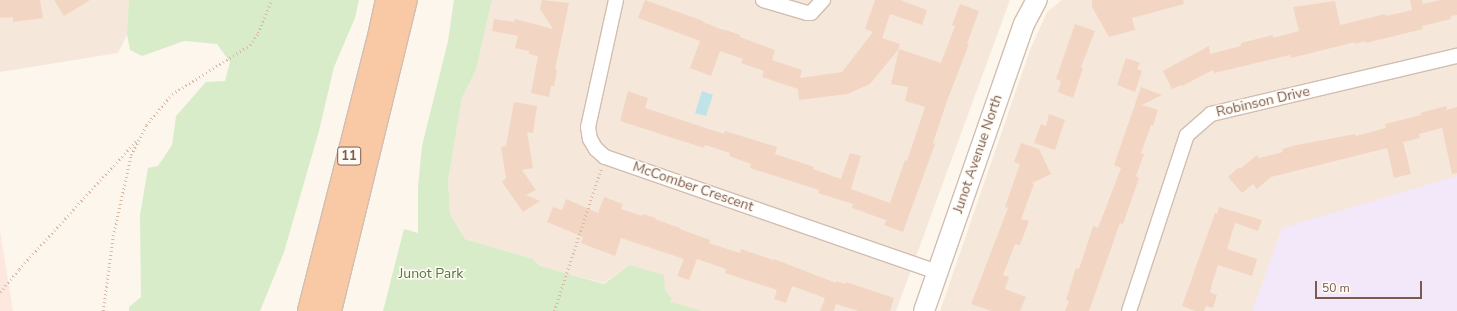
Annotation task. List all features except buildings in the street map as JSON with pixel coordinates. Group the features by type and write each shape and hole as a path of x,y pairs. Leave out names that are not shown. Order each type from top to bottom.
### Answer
{"highway":[{"name":"11","path":"309,311 378,41 387,0"},
{"name":"11","path":"330,311 406,0"}],"main road":[{"name":"Junot Avenue North","path":"924,311 1024,24 1037,0"}],"street":[{"name":"McComber Crescent","path":"616,0 588,127 590,139 596,149 605,157 937,272"},
{"path":"763,0 802,13 811,13 823,0"},
{"name":"Robinson Drive","path":"1129,311 1187,135 1211,114 1457,56"}],"path":[{"path":"103,311 113,236 131,155 146,125 172,94 250,45 258,33 270,0"},
{"path":"0,292 19,269 139,139"},
{"path":"554,311 605,157"}],"shaded area":[{"path":"0,0 144,0 118,53 0,72"},
{"path":"492,0 1010,0 896,311 700,311 671,303 672,298 665,290 629,265 604,283 541,267 533,259 465,239 450,214 448,181 462,98 476,70"},
{"path":"1062,0 1457,0 1457,311 940,311 1030,50 1047,12"},
{"path":"1457,176 1457,311 1252,311 1282,228"},
{"path":"0,230 13,311 0,311"}],"green space":[{"path":"129,0 359,0 355,18 334,67 319,131 284,252 260,311 129,311 129,307 141,297 140,215 148,168 158,166 172,145 176,116 206,82 225,81 230,62 217,44 184,41 142,56 130,50 127,34"},
{"name":"Junot Park","path":"454,0 492,0 476,70 462,98 448,181 450,214 465,239 533,259 540,266 604,284 629,265 664,275 665,290 672,298 671,302 702,311 383,311 404,229 418,233 418,187 422,146 448,41"}],"water":[{"path":"702,91 713,95 706,116 695,113"}]}
